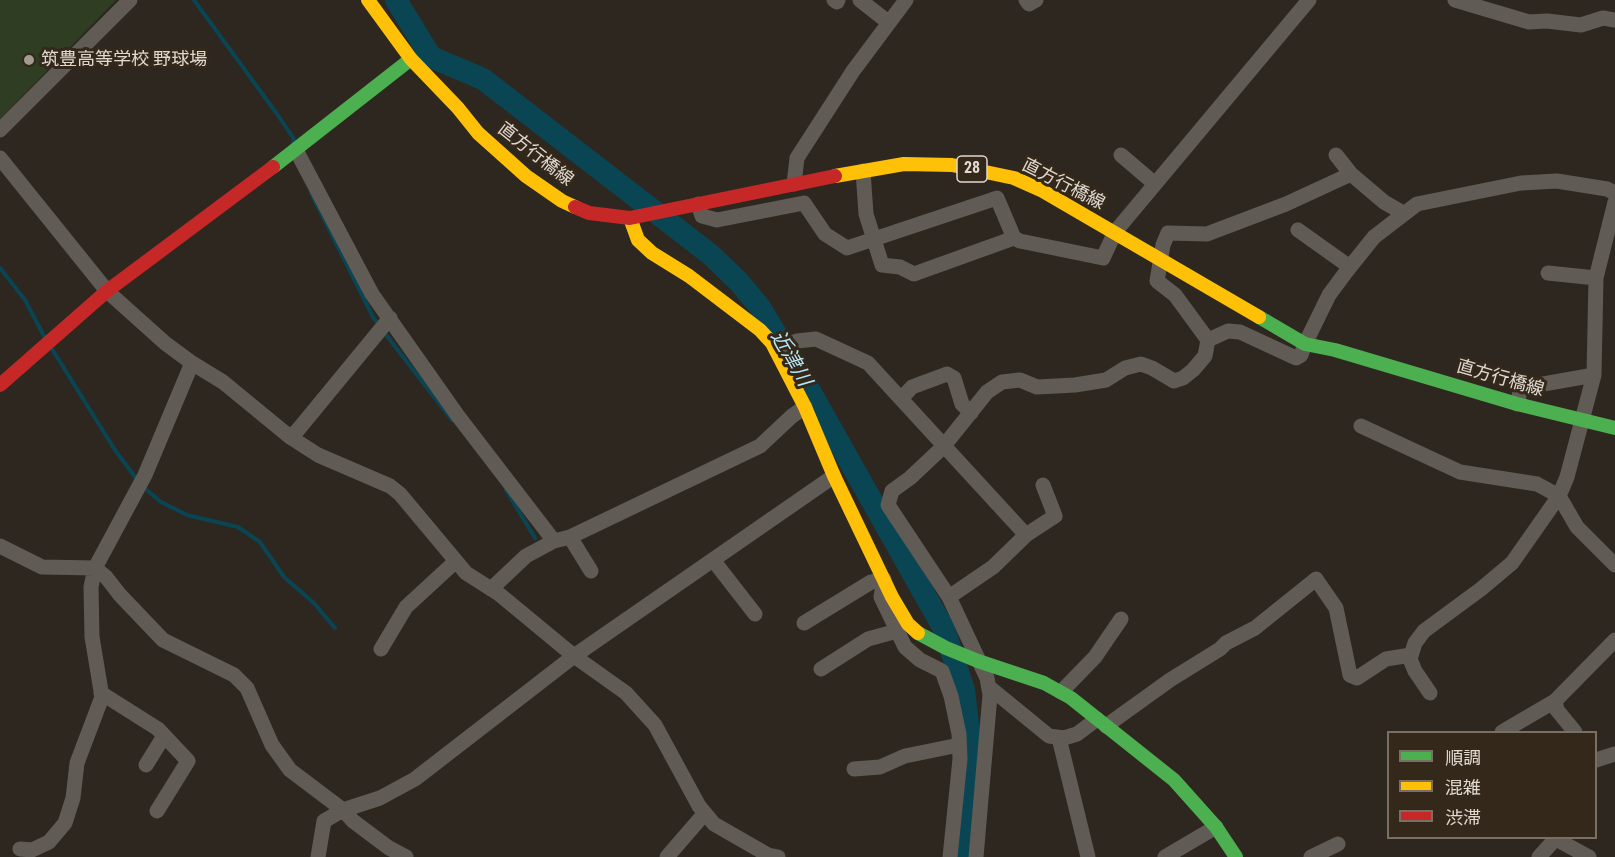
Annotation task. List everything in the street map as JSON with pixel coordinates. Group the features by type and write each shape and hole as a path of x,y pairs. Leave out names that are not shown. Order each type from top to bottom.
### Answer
{"street":[{"path":"0,130 130,0"},
{"name":"直方行橋線","path":"368,0 411,59 458,108 478,133 526,176 562,201 589,213 630,218 904,164 952,165 986,171 1014,178 1041,190 1305,344 1335,350 1517,404 1615,428"},
{"path":"860,0 888,22"},
{"path":"794,184 797,158 853,70 906,0"},
{"path":"1026,0 1029,4 1036,0"},
{"path":"698,204 702,216 717,220 804,203 825,234 847,248 997,198 1014,238 1103,258 1114,232 1309,0"},
{"path":"1455,0 1504,7 1529,22 1581,25 1603,18 1615,20"},
{"path":"0,385 107,291 296,150 411,59"},
{"path":"296,150 372,294 458,416 554,541"},
{"path":"1121,155 1155,184"},
{"path":"1336,155 1351,174 1384,202 1403,213"},
{"path":"0,158 107,291 165,343 223,382 290,436 318,455 390,486 400,494 466,573 491,589 574,656 626,693 655,725 699,806 714,824 768,855 778,857"},
{"path":"863,171 865,203 882,266 900,267 914,274 1014,238"},
{"path":"976,857 990,695 987,678 948,597 888,505 892,490 910,478 943,447 987,392 1002,382 1020,380 1037,387 1075,385 1106,380 1125,368 1141,364 1174,381 1183,378 1194,370 1205,356 1208,340 1174,295 1157,281 1162,262 1163,245 1168,233 1207,234 1286,204 1351,174"},
{"path":"1208,340 1228,332 1240,332 1296,358 1301,355 1329,295 1350,267 1374,237 1417,204 1521,183 1557,181 1607,189 1615,193"},
{"path":"1430,693 1410,659 1415,643 1424,631 1512,563 1559,496 1579,438 1581,419 1594,375 1596,278 1615,202"},
{"path":"630,218 638,240 652,253 689,276 760,330 776,350 805,407 834,476 908,624 923,637 978,661 1044,682 1060,692 1174,780 1216,827 1236,857"},
{"path":"1298,230 1350,267"},
{"path":"1548,273 1596,278"},
{"path":"290,436 297,431 390,318"},
{"path":"776,350 797,341 816,339 868,363 1026,536"},
{"path":"20,849 32,850 49,842 65,823 73,798 77,763 102,697 92,637 92,587 95,568 145,475 192,363"},
{"path":"901,399 912,387 947,374 954,378 962,404 971,413"},
{"path":"1517,404 1521,388 1594,375"},
{"path":"491,589 526,556 554,541 570,537 760,446 805,407"},
{"path":"1361,426 1460,472 1537,484 1559,496 1577,527 1615,566"},
{"path":"318,857 324,821 343,810 380,798 415,779 574,656 834,476"},
{"path":"948,597 993,567 1026,536 1055,516 1043,485"},
{"path":"570,537 591,571"},
{"path":"0,546 42,567 95,568 106,577 163,640 234,675 247,688 272,745 290,770 343,810 352,821 389,848 406,857"},
{"path":"713,560 755,614"},
{"path":"381,649 406,607 456,561"},
{"path":"804,623 872,582 884,579"},
{"path":"884,579 881,597 905,647 920,660 942,671 951,696 959,734 960,759 950,857"},
{"path":"988,687 1049,736 1064,738 1077,734 1102,723 1226,643 1255,628 1316,579 1336,608 1350,675 1357,678 1386,659 1411,655"},
{"path":"1060,692 1095,657 1121,619"},
{"path":"821,669 868,639 897,631"},
{"path":"1504,731 1555,701 1614,644"},
{"path":"101,693 158,729 188,761 157,811"},
{"path":"1555,701 1557,710 1574,731"},
{"path":"146,765 164,736"},
{"path":"1059,738 1085,854 1088,857"},
{"path":"854,770 880,767 905,756 959,745"},
{"path":"1597,760 1615,754"},
{"path":"667,857 705,813"},
{"path":"1165,857 1216,827"},
{"path":"1539,857 1555,839"},
{"path":"1558,839 1589,857"},
{"path":"1311,857 1338,844"}],"green space":[{"name":"筑豊高等学校 野球場","path":"0,0 116,0 0,119"}],"waterway":[{"path":"194,0 277,114 294,139 293,142"},
{"name":"近津川","path":"396,0 431,57 483,79 711,255 739,282 759,306 797,368 944,629 964,690 972,756 960,857"},
{"path":"311,193 379,325"},
{"path":"0,268 25,300 45,338"},
{"path":"383,331 452,420"},
{"path":"52,349 115,450 138,481"},
{"path":"143,487 161,502 187,515 238,527 260,542 284,577 314,603 335,628"},
{"path":"506,490 535,538"}],"traffic: fast":[{"path":"273,167 411,59"},
{"path":"1259,317 1305,344 1335,350 1517,404 1615,428"},
{"path":"918,633 978,661 1044,683 1071,698 1174,780 1216,827 1236,857"}],"traffic: slow":[{"path":"368,0 411,59 458,108 478,133 526,176 562,201 575,207"},
{"path":"835,176 904,164 952,165 1014,178 1041,190 1259,317"},
{"path":"630,218 638,240 652,253 689,276 760,330 772,343 805,407 834,476 892,597 908,624 918,633"}],"traffic: jam":[{"path":"0,385 107,291 273,167"},
{"path":"575,207 589,213 630,218 835,176"}],"place":[{"name":"筑豊高等学校 野球場","path":"29,60"}]}
